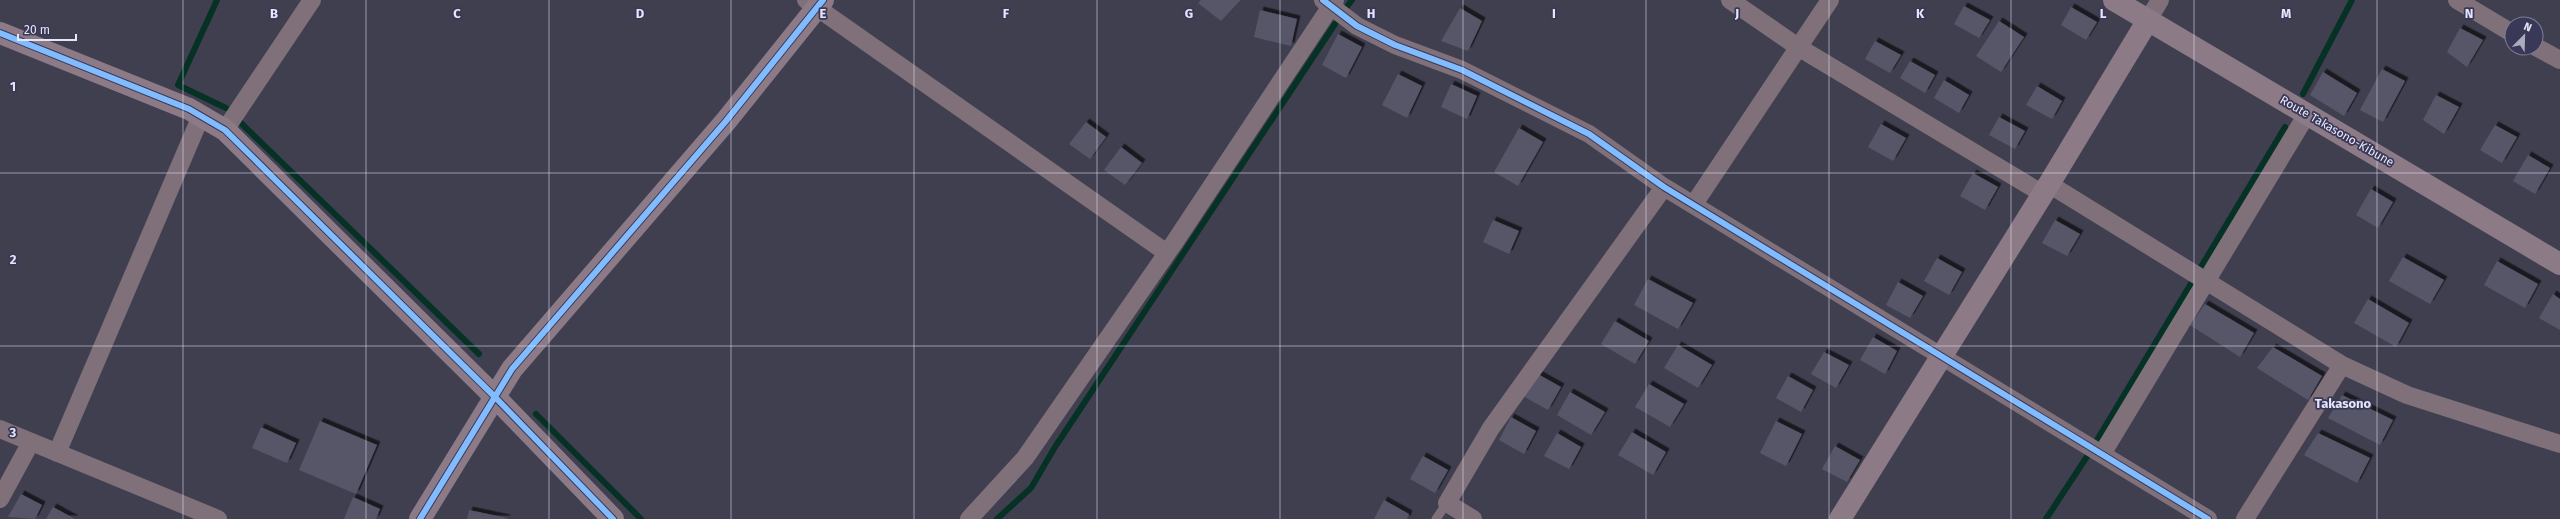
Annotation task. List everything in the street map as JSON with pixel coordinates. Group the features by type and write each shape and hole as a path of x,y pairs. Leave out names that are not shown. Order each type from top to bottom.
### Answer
{"street":[{"path":"225,130 312,0"},
{"path":"1730,0 1798,47 2202,277 2342,365 2407,395 2560,444"},
{"path":"1694,204 1830,0"},
{"name":"Route Takasono-Kibune","path":"2114,0 2560,264"},
{"path":"1840,519 2046,189 2160,0"},
{"path":"2457,0 2504,28"},
{"path":"969,519 1025,458 1168,253 1329,2 1357,26 1395,45 1462,70 1589,134 1664,187 2208,519"},
{"path":"420,519 494,396 512,369 726,121 816,3 1168,253"},
{"path":"0,33 152,94 201,116 225,130 494,396 613,519"},
{"path":"2544,51 2560,60"},
{"path":"2096,451 2202,277 2307,114"},
{"path":"57,453 201,116"},
{"path":"1473,519 1447,503 1491,428 1664,187"},
{"path":"2245,519 2342,365"},
{"path":"0,429 218,519"},
{"path":"0,499 31,442"}],"lane":[{"path":"1436,519 1447,503"}],"building":[{"path":"1201,0 1241,0 1221,21 1198,3"},
{"path":"1964,6 1990,20 1979,38 1954,24"},
{"path":"2071,7 2097,22 2086,40 2061,25"},
{"path":"1460,8 1482,21 1468,51 1441,41"},
{"path":"1260,10 1297,19 1291,46 1254,37"},
{"path":"1999,21 2024,37 2001,72 1976,56"},
{"path":"2460,28 2483,40 2467,67 2447,52"},
{"path":"1338,34 1362,47 1346,78 1322,65"},
{"path":"1875,41 1901,55 1890,73 1865,59"},
{"path":"1910,61 1935,75 1925,93 1900,78"},
{"path":"2382,69 2405,81 2383,122 2360,110"},
{"path":"2323,72 2357,93 2344,116 2310,95"},
{"path":"1398,74 1422,86 1407,118 1382,105"},
{"path":"1944,80 1969,95 1959,113 1934,98"},
{"path":"1451,84 1477,96 1467,119 1441,107"},
{"path":"2037,86 2062,101 2052,119 2026,105"},
{"path":"2436,95 2459,107 2444,134 2423,120"},
{"path":"1999,117 2025,131 2015,149 1989,135"},
{"path":"1086,122 1106,137 1090,159 1069,144"},
{"path":"1881,124 1906,138 1893,161 1868,147"},
{"path":"2495,125 2517,137 2502,163 2480,150"},
{"path":"1519,128 1543,142 1518,186 1494,172"},
{"path":"1121,147 1142,163 1125,185 1104,170"},
{"path":"2528,155 2550,168 2535,194 2513,181"},
{"path":"1973,173 1998,187 1985,210 1960,196"},
{"path":"2371,189 2393,202 2378,228 2356,215"},
{"path":"1493,220 1519,231 1509,254 1483,242"},
{"path":"2055,220 2080,234 2067,256 2042,243"},
{"path":"2403,257 2444,280 2430,304 2389,281"},
{"path":"1937,258 1962,272 1949,295 1924,281"},
{"path":"2497,261 2538,284 2525,308 2484,285"},
{"path":"1648,279 1693,303 1678,329 1634,305"},
{"path":"1898,282 1923,296 1910,318 1886,305"},
{"path":"2553,294 2560,299 2560,330 2539,318"},
{"path":"2368,299 2409,323 2396,347 2354,323"},
{"path":"2205,304 2254,333 2240,357 2190,325"},
{"path":"1615,321 1649,341 1635,364 1601,344"},
{"path":"1873,337 1897,351 1885,374 1860,360"},
{"path":"1678,345 1712,365 1698,388 1664,368"},
{"path":"2273,347 2322,376 2308,400 2257,368"},
{"path":"1824,352 1849,365 1836,388 1811,374"},
{"path":"1536,373 1561,387 1548,410 1523,396"},
{"path":"1788,376 1813,390 1801,412 1776,398"},
{"path":"1649,384 1684,404 1670,427 1635,407"},
{"path":"1570,392 1605,412 1591,435 1557,415"},
{"path":"2342,395 2393,420 2380,445 2328,418"},
{"path":"1511,417 1536,431 1524,454 1499,440"},
{"path":"320,421 377,445 356,494 299,470"},
{"path":"1776,421 1802,434 1786,466 1760,453"},
{"path":"261,427 296,443 287,463 252,448"},
{"path":"1632,432 1666,452 1653,475 1618,455"},
{"path":"1557,433 1581,447 1569,469 1544,456"},
{"path":"2318,433 2370,458 2357,483 2304,455"},
{"path":"1835,446 1860,460 1847,482 1822,469"},
{"path":"1423,456 1448,470 1435,493 1410,479"},
{"path":"21,494 42,505 35,519 8,517"},
{"path":"353,497 380,509 376,519 344,519"},
{"path":"1384,500 1409,514 1407,519 1374,519"},
{"path":"53,507 75,519 46,519"},
{"path":"469,510 507,518 507,519 467,519"}],"waterway":[{"path":"217,0 178,85 226,108"},
{"path":"1346,8 1352,0"},
{"path":"2303,94 2352,0"},
{"path":"997,519 1031,488 1055,447 1335,24"},
{"path":"241,123 479,354"},
{"path":"2046,519 2088,455 2285,127"},
{"path":"536,414 641,519"}],"cycle path":[{"path":"420,519 512,369 726,121 823,0"},
{"path":"1323,0 1357,26 1395,45 1462,70 1589,134 1664,187 2208,519"},
{"path":"0,33 189,109 225,130 494,396 613,519"}],"district":[{"name":"Takasono","path":"2343,403"}]}
